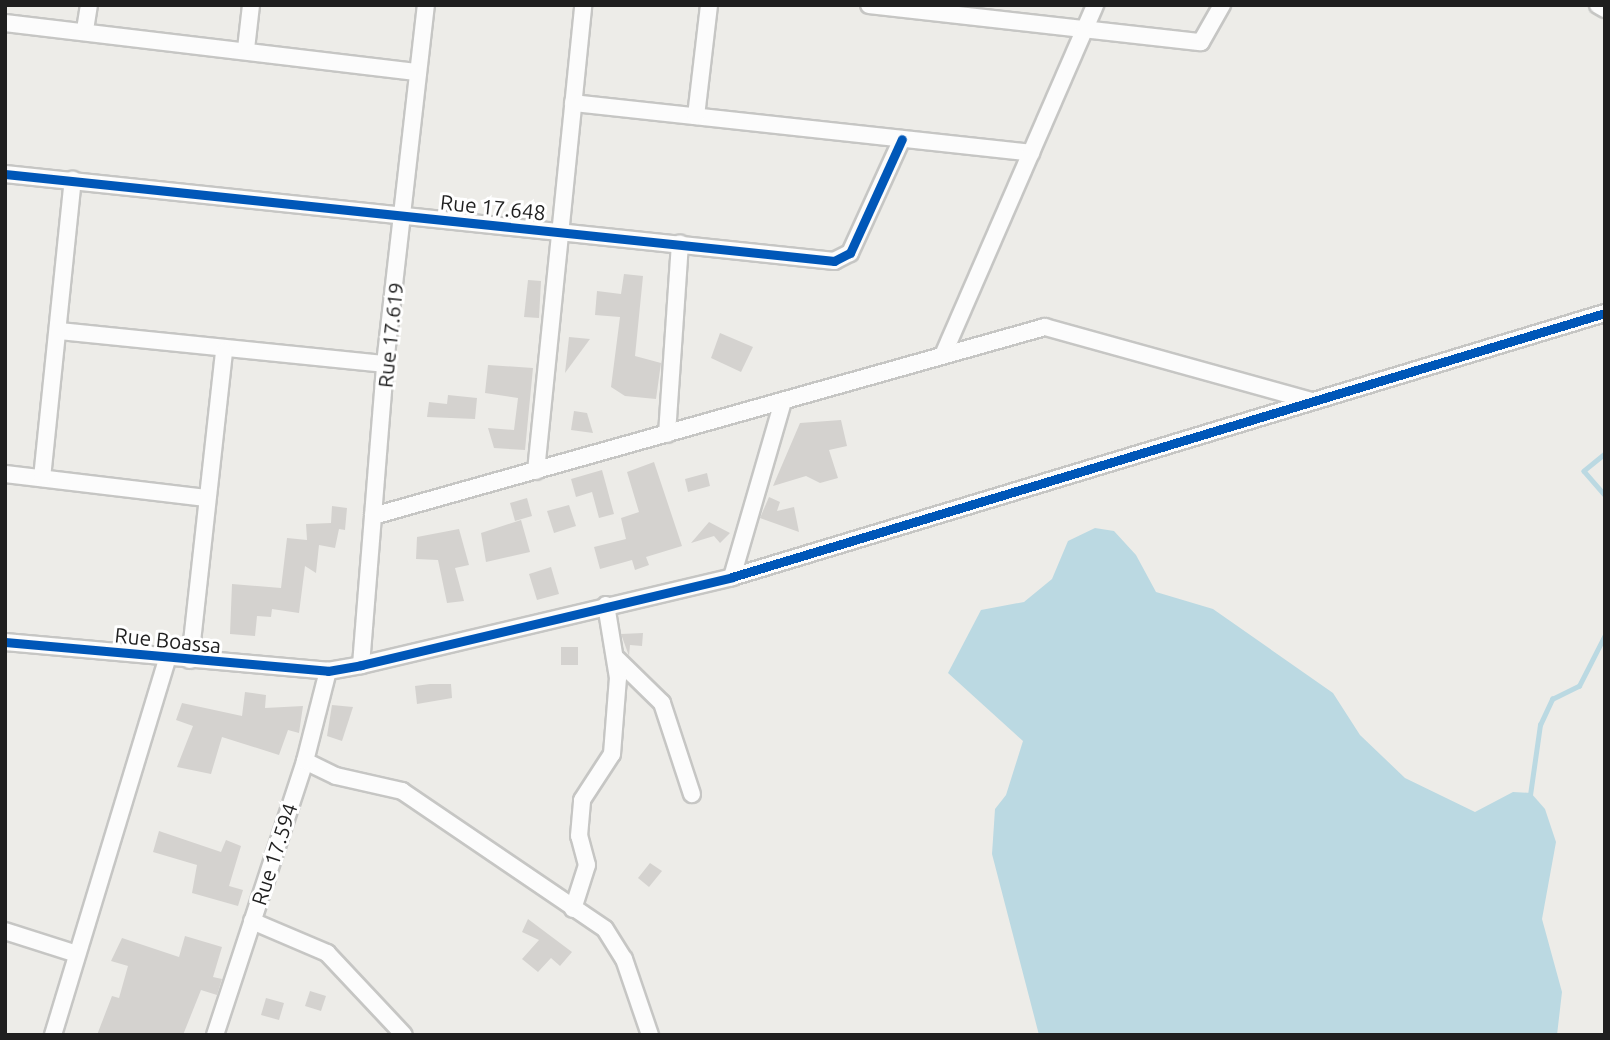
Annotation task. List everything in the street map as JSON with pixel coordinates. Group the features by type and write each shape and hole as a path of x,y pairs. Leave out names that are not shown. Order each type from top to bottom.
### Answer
{"street":[{"path":"85,30 89,5"},
{"path":"246,49 251,5"},
{"name":"Rue 17.619","path":"360,665 385,365 426,5"},
{"path":"536,471 583,5"},
{"path":"696,116 709,5"},
{"path":"869,5 1083,31 1204,42 1222,5"},
{"path":"943,355 1095,5"},
{"path":"1598,5 1605,9"},
{"path":"5,23 246,49 418,72"},
{"path":"573,103 1031,153"},
{"name":"Rue 17.648","path":"5,174 561,232 846,258 902,139"},
{"path":"42,478 60,331 73,180"},
{"path":"667,434 680,243"},
{"name":"Rue Boassa","path":"5,642 328,671 360,665 732,577 1605,313"},
{"path":"373,516 1048,327 1311,401"},
{"path":"60,331 224,352 385,365"},
{"path":"190,660 224,352"},
{"path":"732,577 783,401"},
{"path":"5,474 207,498"},
{"path":"573,909 587,865 579,836 582,800 612,754 617,659 606,605"},
{"path":"53,1035 74,953 167,657"},
{"path":"617,659 662,703 692,794"},
{"name":"Rue 17.594","path":"215,1035 305,761 328,671"},
{"path":"305,761 336,776 402,791 480,839 613,940 650,1035"},
{"path":"252,921 327,953 404,1035"},
{"path":"5,931 74,953"}],"water":[{"path":"1095,528 1114,531 1136,555 1156,592 1213,609 1333,693 1360,735 1405,778 1475,812 1513,792 1531,793 1545,809 1556,842 1542,919 1562,992 1557,1035 1039,1035 992,854 995,809 1006,795 1023,741 948,673 981,610 1024,602 1052,579 1068,541"}],"building":[{"path":"624,274 643,276 635,356 661,363 656,399 625,396 611,387 620,317 595,315 597,291 621,294"},
{"path":"528,280 541,281 539,318 524,317"},
{"path":"720,333 753,347 741,372 711,358"},
{"path":"569,337 590,339 565,373"},
{"path":"488,365 533,368 525,450 494,448 488,428 514,430 518,398 485,393"},
{"path":"448,395 477,398 475,419 427,417 429,402 447,404"},
{"path":"574,411 587,413 593,433 571,430"},
{"path":"841,420 847,446 829,450 838,478 820,483 806,476 773,486 800,423"},
{"path":"654,462 682,546 646,557 649,565 635,570 632,560 600,569 594,547 626,539 621,518 639,512 627,472"},
{"path":"602,470 614,514 599,518 592,492 576,497 571,479"},
{"path":"707,473 710,486 688,492 685,479"},
{"path":"769,497 780,502 777,511 794,507 799,532 760,518"},
{"path":"527,498 532,516 515,521 510,503"},
{"path":"569,505 576,526 554,533 547,511"},
{"path":"332,506 347,508 345,530 339,529 335,548 319,545 316,573 305,566 299,613 272,609 271,617 257,616 255,636 230,634 232,584 281,588 287,538 307,540 306,524 331,523"},
{"path":"521,520 530,552 486,562 481,533"},
{"path":"709,522 730,533 720,543 714,536 691,543"},
{"path":"459,529 469,565 455,568 464,601 447,603 438,560 416,559 417,537"},
{"path":"551,567 559,594 537,600 529,574"},
{"path":"643,633 642,646 630,645 629,656 621,634"},
{"path":"561,647 578,647 578,665 561,665"},
{"path":"451,684 452,698 417,704 415,686"},
{"path":"245,692 266,695 265,708 303,706 299,733 288,730 279,755 222,737 211,774 177,767 193,726 176,720 182,703 242,716"},
{"path":"332,705 353,707 342,741 327,736"},
{"path":"159,831 221,852 226,840 241,846 229,886 243,890 238,906 192,893 197,865 153,852"},
{"path":"650,863 662,871 649,887 638,878"},
{"path":"528,919 572,952 560,966 551,958 538,972 522,959 539,940 522,932"},
{"path":"185,936 222,947 213,977 222,979 217,995 201,990 183,1035 97,1035 112,996 119,998 128,966 111,961 122,938 179,957"},
{"path":"310,991 326,996 321,1011 305,1006"},
{"path":"266,998 284,1003 279,1020 261,1015"}],"waterway":[{"path":"1605,454 1584,471 1605,495"},
{"path":"1530,795 1540,725 1552,699 1579,686 1605,635"}],"cycle path":[{"path":"5,174 834,261 850,253 902,139"},
{"path":"5,642 328,671 361,665 732,577 1605,313"}]}
